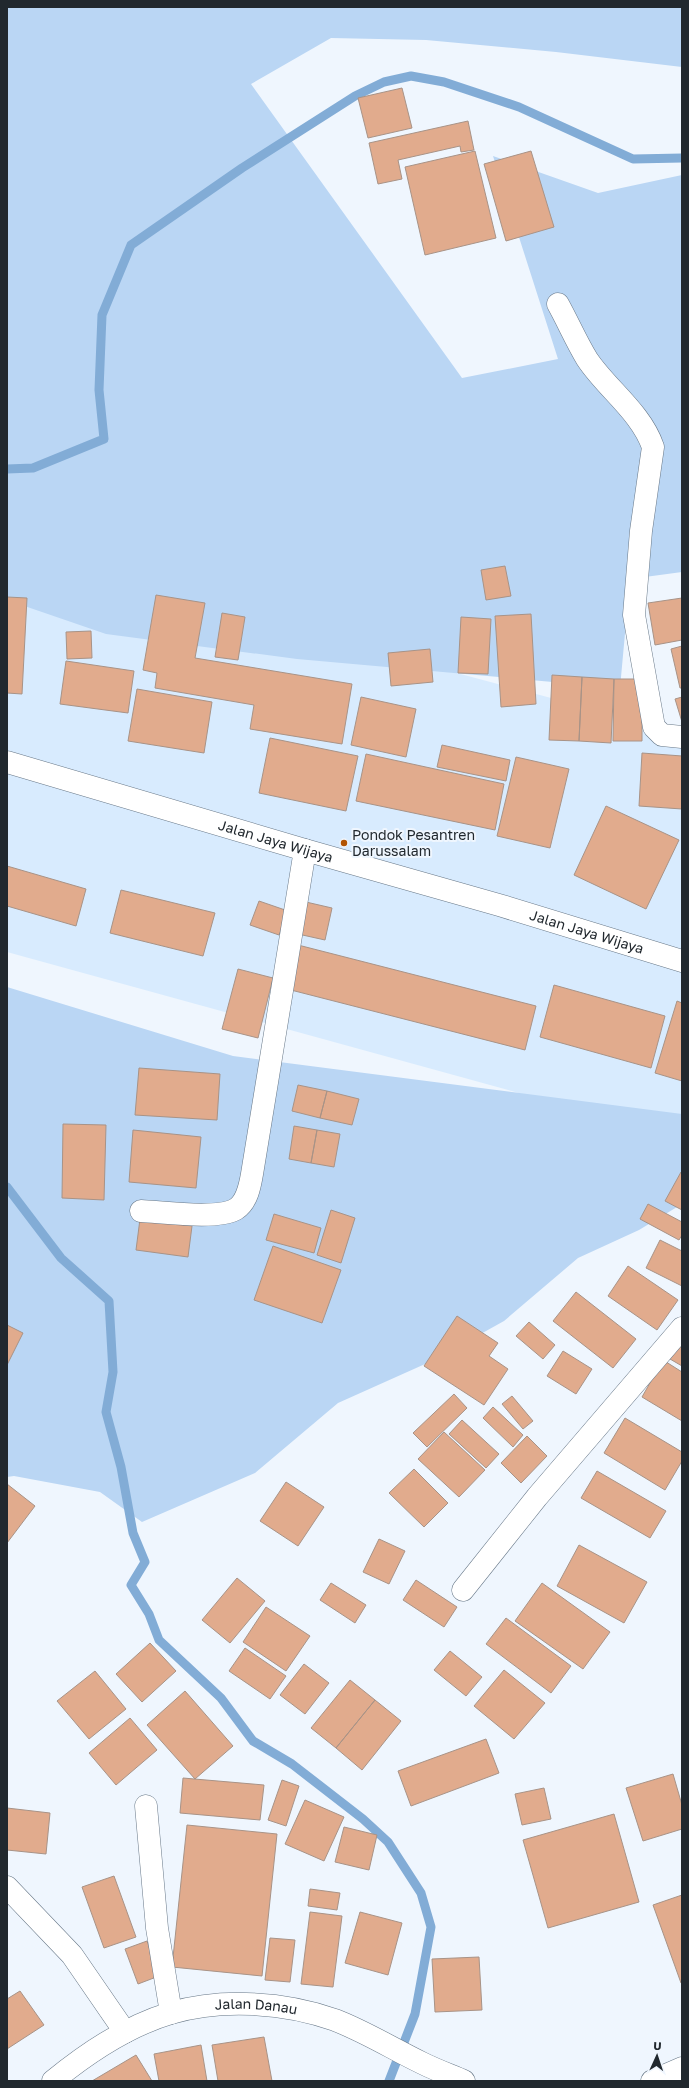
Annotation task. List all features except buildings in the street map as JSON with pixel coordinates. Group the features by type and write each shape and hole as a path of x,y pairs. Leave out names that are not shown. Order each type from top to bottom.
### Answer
{"street":[{"path":"558,304 588,359 621,397 650,438 653,447 641,531 634,615 654,726 662,735 682,737"},
{"name":"Jalan Jaya Wijaya","path":"7,762 305,850 499,905 682,961"},
{"path":"141,1211 217,1215 236,1209 247,1194 252,1174 305,850"},
{"path":"463,1590 537,1496 682,1328"},
{"path":"146,1806 157,1928 171,2013"},
{"path":"7,1887 72,1955 125,2032"},
{"name":"Jalan Danau","path":"53,2081 72,2065 125,2032 171,2013 207,2006 244,2004 273,2006 306,2012 334,2020 372,2036 422,2063 464,2081"},
{"path":"652,2081 682,2068"}],"shaded area":[{"path":"7,7 682,7 682,67 556,52 426,40 331,38 251,84 462,378 558,359 493,156 598,193 682,175 682,572 630,579 620,688 297,659 106,634 7,600"},
{"name":"Pondok Pesantren Darussalam","path":"7,553 682,733 682,1138 7,952"},
{"path":"7,987 233,1056 682,1114 682,1204 639,1230 578,1258 504,1321 434,1360 338,1403 255,1473 142,1522 100,1492 14,1476 7,1477"}],"waterway":[{"path":"7,469 33,468 104,439 99,390 102,315 131,245 242,168 355,96 384,82 411,76 444,82 519,107 633,159 682,158"},
{"path":"7,1187 61,1258 109,1301 113,1372 106,1412 121,1467 133,1533 145,1562 131,1585 149,1614 159,1640 221,1698 253,1741 292,1764 363,1819 388,1842 421,1893 431,1927 415,2014 389,2081"}],"place":[{"name":"Pondok Pesantren Darussalam","path":"344,843"}]}
